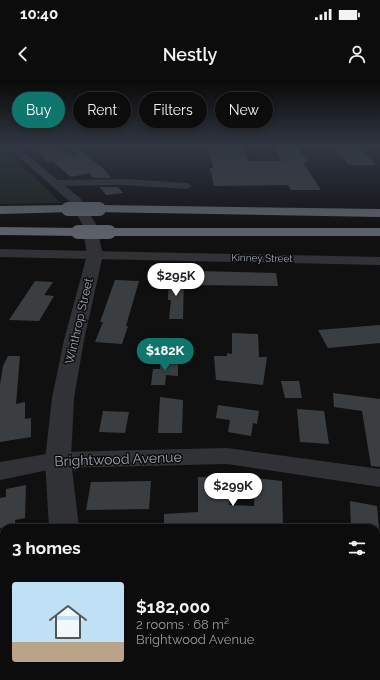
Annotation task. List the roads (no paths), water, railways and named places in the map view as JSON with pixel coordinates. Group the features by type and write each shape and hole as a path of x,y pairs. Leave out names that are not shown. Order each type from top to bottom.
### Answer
{"highway":[{"path":"121,209 380,202"},
{"path":"0,210 121,209 380,213"},
{"path":"0,231 184,233 380,232"},
{"path":"184,233 380,241"}],"street":[{"name":"Winthrop Street","path":"45,175 76,201 89,224 95,255 74,340 63,398 58,460 64,524"},
{"path":"56,184 125,182 188,186"},
{"name":"Kinney Street","path":"0,253 380,261"},
{"name":"Brightwood Avenue","path":"0,471 58,460 227,456 380,478"}]}
